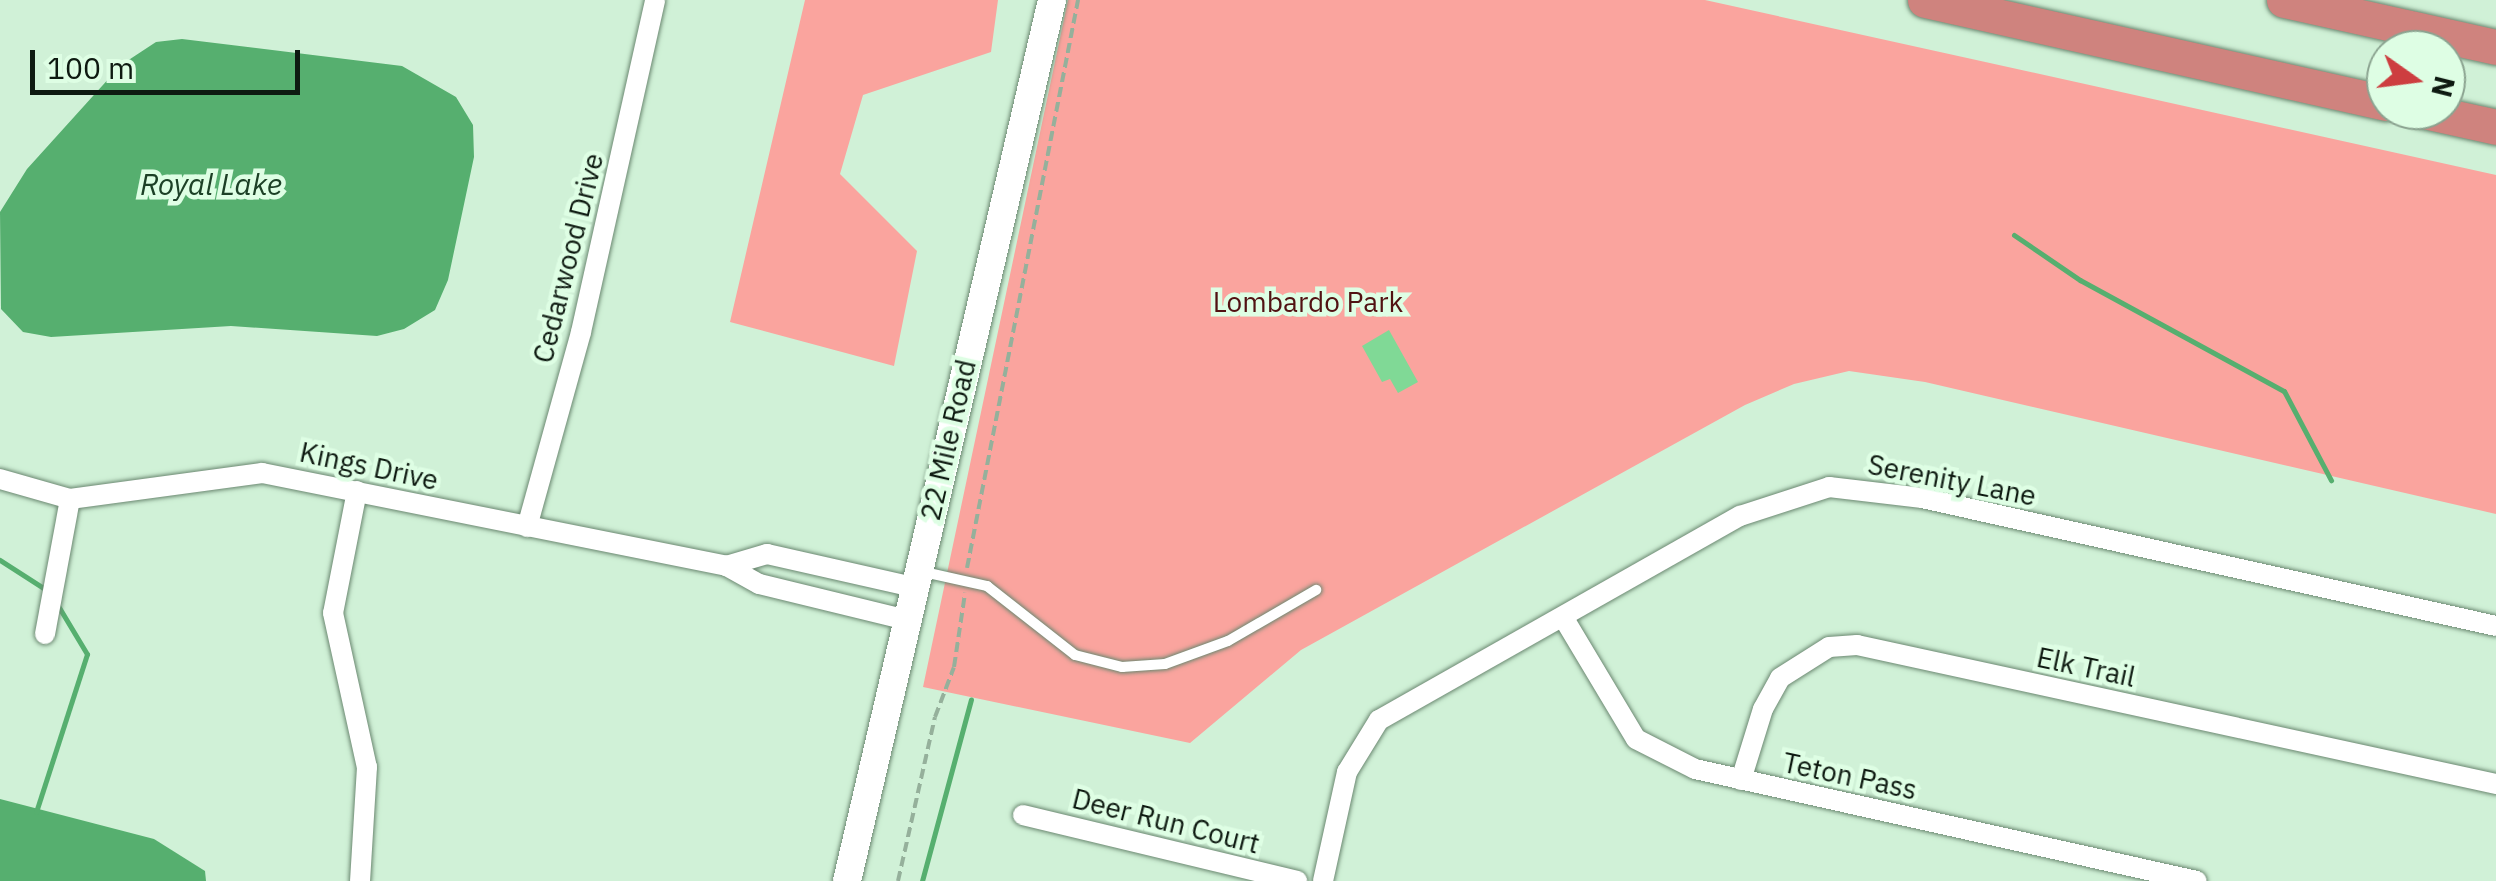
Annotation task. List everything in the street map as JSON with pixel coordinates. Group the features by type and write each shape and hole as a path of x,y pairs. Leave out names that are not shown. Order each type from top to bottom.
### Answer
{"highway":[{"path":"1925,0 2046,20 2366,97"},
{"path":"2284,0 2496,46"},
{"path":"2466,120 2496,127"}],"street":[{"name":"Cedarwood Drive","path":"527,527 581,332 655,0"},
{"name":"22 Mile Road","path":"847,881 1052,0"},
{"name":"Kings Drive","path":"0,478 70,499 262,473 726,566 760,584 907,620"},
{"name":"Serenity Lane","path":"1322,881 1347,772 1380,720 1740,516 1830,487 1922,498 2496,626"},
{"path":"356,491 333,613 368,767 360,881"},
{"path":"46,634 70,499"},
{"name":"Kings Drive","path":"726,566 767,554 916,579"},
{"name":"Teton Pass","path":"1563,617 1636,738 1695,769 2197,881"},
{"name":"Elk Trail","path":"1741,780 1762,710 1780,678 1829,648 1857,644 2496,784"},
{"name":"Deer Run Court","path":"1023,815 1297,881"}],"lane":[{"path":"916,579 966,581 1012,602 1075,655 1122,667 1165,664 1228,641 1316,590"}],"path":[{"path":"898,881 935,717 954,667 966,581 999,425 996,396 1078,0"}],"green space":[{"path":"805,0 998,0 991,52 863,95 840,174 917,251 894,366 730,322"},
{"name":"Lombardo Park","path":"1068,0 1705,0 2496,175 2496,514 1925,382 1849,371 1794,384 1745,405 1301,650 1190,743 923,687"}],"water":[{"name":"Royal Lake","path":"182,39 402,66 456,97 473,125 474,157 448,280 435,310 404,329 377,336 231,326 51,337 23,332 1,309 0,212 27,169 121,65 156,42"},
{"path":"0,799 154,839 205,871 206,881 0,881"}],"building":[{"path":"1389,330 1418,382 1398,393 1390,379 1382,382 1362,346"}],"waterway":[{"path":"2014,235 2080,280 2284,391 2331,480"},
{"path":"0,560 48,591"},
{"path":"36,812 87,654 57,604"},
{"path":"922,881 971,700"}]}
